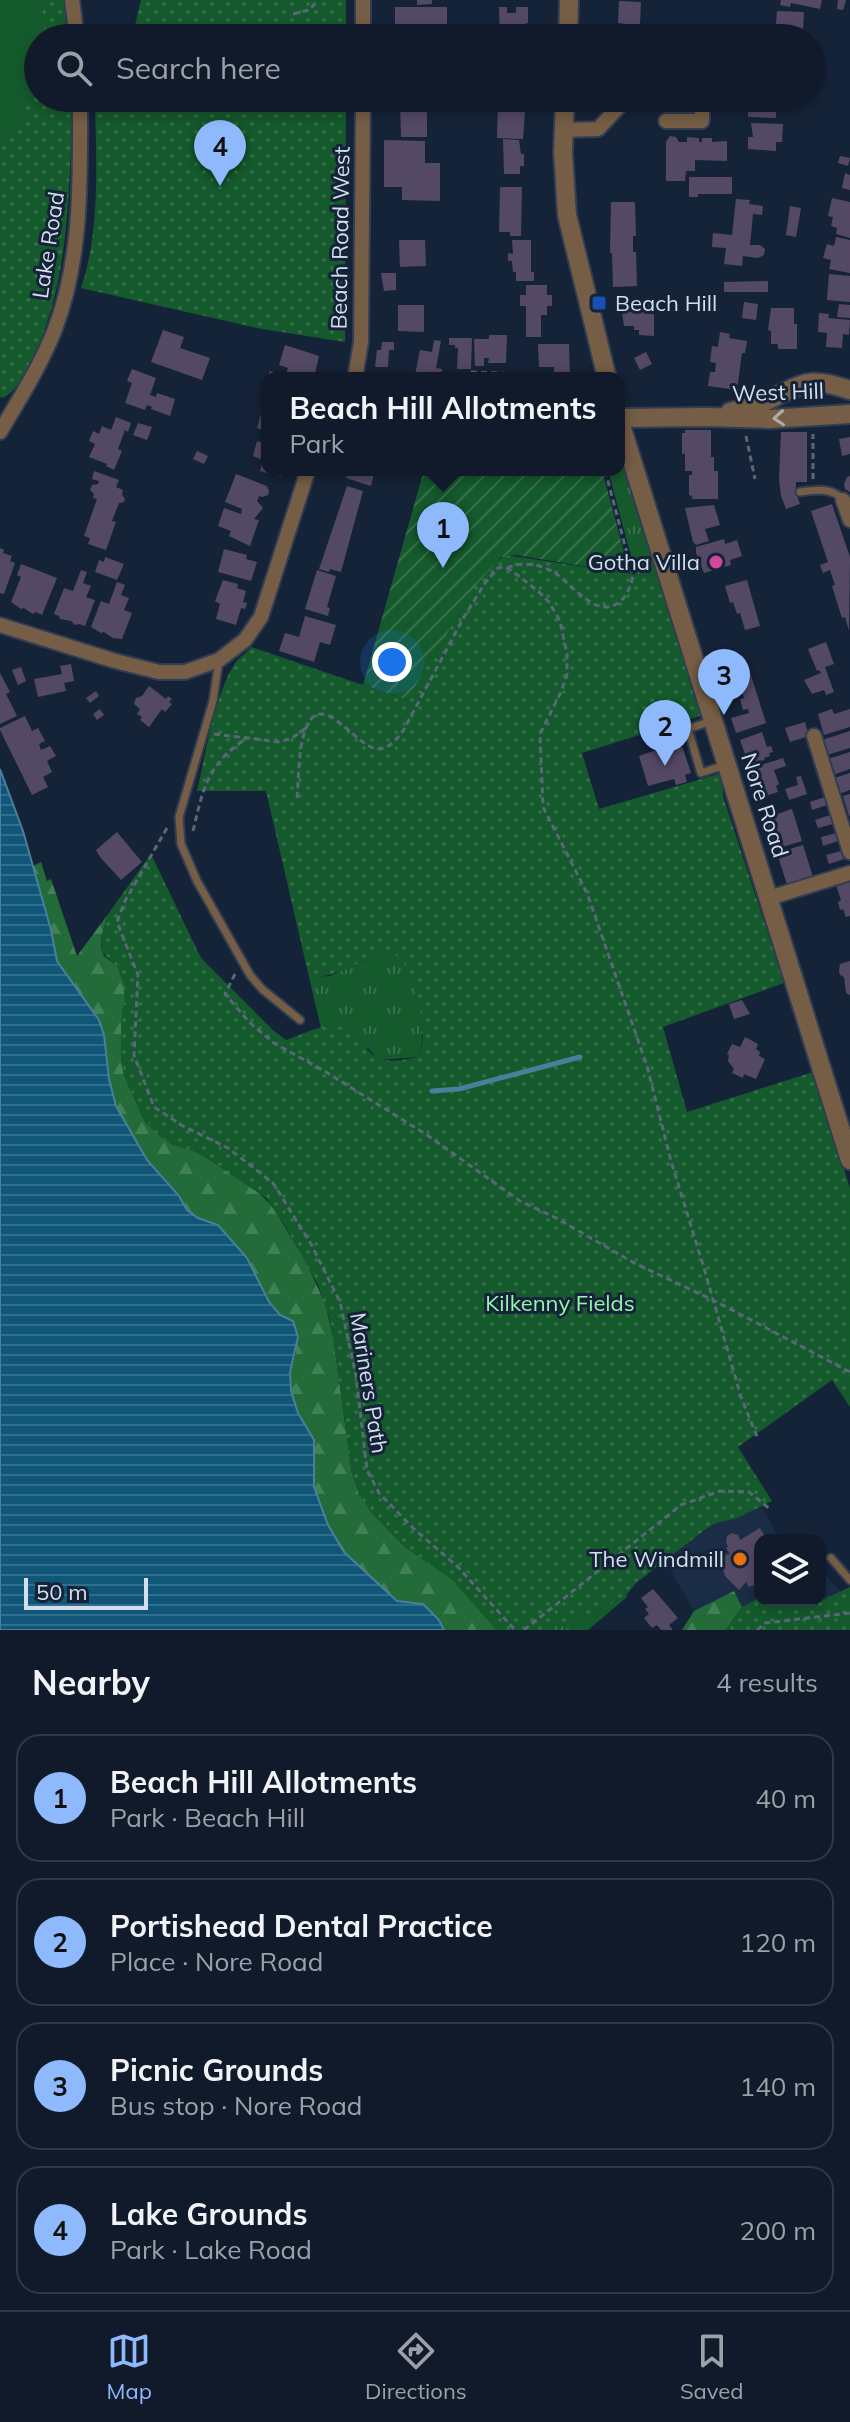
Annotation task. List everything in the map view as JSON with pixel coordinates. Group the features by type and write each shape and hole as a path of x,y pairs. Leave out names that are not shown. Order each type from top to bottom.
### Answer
{"street":[{"path":"72,0 75,24"},
{"path":"363,0 363,24"},
{"path":"568,24 569,0"},
{"name":"Lake Road","path":"0,432 34,374 55,328 66,293 79,205 80,112"},
{"name":"Beach Road West","path":"356,372 361,342 363,112"},
{"path":"565,112 567,215 606,372"},
{"path":"564,130 598,129 614,112"},
{"path":"666,121 702,121 702,112"},
{"name":"West Hill","path":"708,417 755,406 805,383 831,384 850,390"},
{"name":"West Hill","path":"625,419 743,419 850,414"},
{"name":"Nore Road","path":"625,456 713,721 850,1160"},
{"path":"0,625 126,665 159,672 185,672 219,660 245,640 261,617 306,476"},
{"path":"843,500 850,520"},
{"path":"814,736 850,852"},
{"path":"769,898 850,873"}],"lane":[{"path":"800,492 833,492 843,500"},
{"path":"219,660 213,701 181,807 179,829 186,860 241,961 262,989 300,1020"},
{"path":"713,721 688,729 701,773 727,765"},
{"path":"850,1570 832,1559 850,1580"}],"path":[{"path":"293,14 309,10 318,0"},
{"path":"743,419 755,479"},
{"path":"813,434 813,491"},
{"path":"204,732 280,742 306,728 315,717 326,715 336,719 370,747 385,748 403,731 464,617 498,568 524,564 544,568 602,607 622,600 633,576 607,476"},
{"path":"507,568 549,602 560,621 567,669 561,692 540,734 543,807 587,893 642,1052 741,1397 758,1439"},
{"path":"297,798 301,743 306,728"},
{"path":"186,860 208,776 224,755 247,738"},
{"name":"Mariners Path","path":"181,807 171,818 125,901 117,922 138,975 134,1055 154,1107 181,1125 228,1148 273,1183 311,1244 340,1302 356,1376 367,1470 379,1493 457,1566 515,1630"},
{"path":"241,961 225,994 249,1022 274,1043 427,1135 520,1201 636,1264 713,1300 850,1372"},
{"path":"524,1630 681,1505 720,1491 749,1492 771,1510"},
{"path":"757,1630 765,1623 850,1613"}],"shaded area":[{"path":"0,769 23,831 57,961 99,1020 116,1106 147,1160 179,1196 187,1210 198,1218 218,1225 247,1258 269,1302 280,1315 293,1321 298,1337 290,1372 291,1391 298,1413 314,1440 314,1487 328,1525 344,1552 397,1601 423,1604 444,1630 0,1630"},
{"path":"762,1506 776,1534 754,1534 754,1600 742,1607 734,1591 694,1611 665,1561 710,1526"},
{"path":"826,1576 830,1580 841,1592 826,1598"}],"green space":[{"path":"0,0 64,0 67,24 24,24 24,112 72,112 70,175 60,273 42,336 29,365 15,388 3,398 0,397"},
{"path":"0,0 41,0 44,24 24,24 24,111 0,143"},
{"path":"141,0 346,0 346,24 135,24"},
{"path":"95,112 346,112 345,342 262,329 81,288 92,242"},
{"path":"625,467 659,572 636,575 610,476 625,476"},
{"path":"422,476 604,476 630,574 516,555 501,557 477,584 407,700 363,685"},
{"name":"Kilkenny Fields","path":"506,555 644,576 659,572 703,715 582,753 599,809 722,773 723,796 784,983 663,1027 687,1112 813,1072 850,1188 850,1407 832,1380 738,1447 772,1501 737,1518 710,1526 636,1583 627,1594 553,1630 497,1630 452,1579 405,1547 359,1495 352,1474 330,1320 318,1285 266,1198 204,1156 171,1144 156,1134 142,1116 124,1075 121,1060 124,984 118,968 102,952 101,938 108,914 151,854 201,958 274,1031 286,1040 335,1026 350,1031 380,1059 394,1061 418,1057 423,1037 421,1015 410,974 401,959 390,954 377,955 329,975 309,977 266,791 197,791 221,692 236,662 251,647 407,700 466,599 494,564"},
{"path":"41,862 47,881 51,879 77,956 108,914 101,948 104,956 118,967 124,984 121,1060 124,1075 147,1124 171,1144 204,1156 258,1192 272,1206 304,1258 325,1303 333,1336 352,1474 371,1512 405,1547 452,1579 497,1630 444,1630 423,1604 397,1601 344,1552 328,1525 314,1487 314,1440 298,1413 291,1391 290,1372 296,1352 280,1315 269,1302 247,1258 208,1221 187,1210 179,1196 147,1160 116,1106 99,1020 57,961 33,866"},
{"path":"385,953 403,959 414,978 421,1006 423,1036 418,1057 381,1060 369,1049 328,1026 321,1028 309,977 330,976"},
{"path":"850,1587 850,1630 726,1630 742,1607 754,1600 754,1606 826,1606 826,1598"},
{"path":"734,1591 742,1607 726,1630 682,1630 694,1611"},
{"path":"627,1594 588,1630 553,1630 609,1605"}],"building":[{"path":"417,0 432,0 432,4 417,5"},
{"path":"781,0 822,0 820,9 791,3 790,7 780,5"},
{"path":"838,0 846,0 843,10 837,9"},
{"path":"619,1 641,2 640,24 618,23"},
{"path":"395,7 447,7 447,24 395,24"},
{"path":"499,7 507,7 507,13 516,13 516,7 528,7 528,23 500,24"},
{"path":"777,11 804,12 803,24 776,24"},
{"path":"400,112 427,112 427,137 401,137"},
{"path":"498,112 525,112 523,139 497,138"},
{"path":"748,112 776,112 776,118 748,117"},
{"path":"751,123 783,124 782,142 776,142 776,151 748,149 748,137 753,137"},
{"path":"670,136 676,137 679,142 687,142 687,137 699,138 699,142 702,138 712,138 712,142 727,141 727,161 695,160 695,171 686,171 685,181 666,181 666,142"},
{"path":"503,139 519,140 521,154 524,154 520,174 504,174"},
{"path":"384,140 425,141 425,163 440,163 440,201 402,200 402,187 384,187"},
{"path":"840,156 850,158 848,166 838,163"},
{"path":"845,173 850,175 850,190 842,188"},
{"path":"689,177 732,177 732,194 689,197"},
{"path":"500,187 522,187 521,236 499,232"},
{"path":"832,198 850,202 850,238 836,234 837,228 831,226 833,217 828,216"},
{"path":"736,199 750,200 749,204 763,206 762,215 753,214 750,245 760,245 765,249 764,255 758,258 743,256 742,266 724,264 726,248 712,247 713,233 732,235"},
{"path":"611,202 635,202 633,252 636,252 637,286 613,287"},
{"path":"790,206 801,208 796,237 786,235"},
{"path":"836,237 850,240 850,273 829,269 831,260 823,258 827,244 834,246"},
{"path":"399,240 425,240 426,266 400,267"},
{"path":"512,240 531,240 534,281 516,281 512,261 508,261 508,253 513,254"},
{"path":"381,273 396,273 396,290 384,291"},
{"path":"829,274 850,276 850,302 827,300"},
{"path":"768,281 768,292 724,292 724,282"},
{"path":"526,285 547,285 547,295 552,295 552,306 547,306 547,315 541,315 541,337 526,337 526,306 520,306 520,295 526,295"},
{"path":"624,299 654,299 654,336 639,335 639,330 634,330 634,326 624,326"},
{"path":"744,302 758,304 756,320 742,318"},
{"path":"839,304 850,305 850,318 837,317"},
{"path":"398,305 424,305 424,332 398,331"},
{"path":"771,308 794,308 797,349 778,349 778,344 771,344 771,331 768,330"},
{"path":"819,313 829,314 828,318 850,320 849,335 843,334 842,348 826,347 827,333 818,332"},
{"path":"163,330 184,337 180,348 210,358 202,380 151,362"},
{"path":"720,332 730,334 729,338 747,341 745,353 742,353 737,390 708,386 710,372 715,372 716,363 710,362 712,346 718,347"},
{"path":"489,335 507,335 506,363 488,363 489,358 484,358 484,366 475,366 474,339 489,339"},
{"path":"449,338 472,338 471,369 457,369 458,348 449,345"},
{"path":"434,340 441,341 436,368 442,369 441,372 416,372 420,350 432,352"},
{"path":"382,342 394,342 394,350 389,350 388,367 375,367 377,350 381,350"},
{"path":"538,344 569,344 570,372 554,372 554,367 539,367"},
{"path":"285,345 319,356 315,372 286,372 288,368 279,365"},
{"path":"646,352 652,364 640,370 634,358"},
{"path":"132,369 156,378 150,395 156,397 157,393 175,399 170,416 147,405 145,410 125,403 132,383 127,381"},
{"path":"116,417 131,423 118,449 122,451 114,470 89,457 95,444 89,441 93,431 99,434 102,426 111,430"},
{"path":"138,423 152,427 147,440 133,435"},
{"path":"685,430 711,430 711,457 714,457 714,471 718,471 718,499 692,499 689,495 689,475 692,471 685,471 685,454 682,454 682,433"},
{"path":"781,432 807,432 807,482 796,482 800,504 786,509 779,479"},
{"path":"850,437 850,454 842,456 839,439"},
{"path":"257,441 261,442 261,459 253,456"},
{"path":"197,451 208,456 204,464 193,459"},
{"path":"94,471 119,480 116,487 123,490 125,499 119,503 112,521 116,522 106,550 88,544 90,538 84,536 97,499 93,498 90,490 99,481 92,479"},
{"path":"236,474 267,486 269,491 268,495 259,496 257,501 263,508 254,519 259,520 250,546 229,536 231,531 218,526 224,508 241,514 242,509 225,502"},
{"path":"346,476 374,476 371,486"},
{"path":"850,476 850,492 844,484"},
{"path":"347,486 363,491 341,572 330,569 329,572 319,569"},
{"path":"832,504 850,557 849,631 832,586 835,585 830,570 823,573 820,565 828,562 811,511"},
{"path":"714,505 720,525 705,529 709,541 696,545 685,508"},
{"path":"724,539 725,544 737,540 742,556 730,560 731,565 704,573 696,547"},
{"path":"0,548 4,550 3,553 12,556 10,561 15,563 4,594 0,593"},
{"path":"224,549 247,555 246,559 257,562 251,581 218,572"},
{"path":"105,557 124,564 117,580 95,572 99,560 104,562"},
{"path":"21,564 57,578 42,615 21,609 11,602 21,577 17,575"},
{"path":"81,570 87,572 83,583 91,586 86,597 95,600 85,626 75,625 54,614 64,588 73,591"},
{"path":"317,570 336,576 327,607 330,608 328,616 305,609"},
{"path":"223,580 238,584 237,588 246,591 243,602 247,603 245,609 241,608 236,625 216,619 220,604 215,601"},
{"path":"747,580 760,626 745,630 740,613 737,614 733,602 730,603 725,586"},
{"path":"117,582 125,585 121,595 129,598 124,610 132,613 122,639 91,627 101,601 109,604"},
{"path":"305,616 336,625 330,645 320,642 314,662 279,651 285,633 299,637"},
{"path":"826,642 834,664 825,667 834,692 826,695 824,690 812,694 804,680 821,673 817,671 808,649"},
{"path":"71,664 74,681 64,683 66,691 38,697 34,679 62,674 60,666"},
{"path":"21,667 26,681 18,685 12,670"},
{"path":"749,669 766,723 736,733 731,718 749,713 748,709 743,710 740,699 744,698 742,691 726,696 729,703 721,705 714,681"},
{"path":"0,673 17,716 0,724"},
{"path":"149,686 166,699 168,696 172,699 169,702 172,704 165,712 162,709 149,727 140,720 142,717 137,714 140,709 134,704"},
{"path":"96,691 99,696 90,703 86,698"},
{"path":"100,709 104,715 97,720 93,714"},
{"path":"832,709 834,714 850,709 850,727 824,735 818,714"},
{"path":"25,716 32,731 38,728 45,741 39,744 41,750 50,746 56,756 47,761 52,772 43,777 48,787 32,795 0,730"},
{"path":"805,722 809,736 790,742 785,728"},
{"path":"850,731 850,748 827,755 822,740"},
{"path":"762,732 767,747 771,746 773,752 765,760 748,763 740,740"},
{"path":"673,739 675,744 681,743 691,773 685,775 687,782 676,785 674,779 648,786 639,756 665,747 663,742"},
{"path":"850,752 850,769 833,775 828,759"},
{"path":"783,758 786,766 774,770 779,784 776,786 778,792 762,797 760,791 757,792 749,769"},
{"path":"850,773 850,790 839,794 834,778"},
{"path":"801,776 807,794 789,800 785,789 798,785 796,777"},
{"path":"850,794 850,816 849,816 843,796"},
{"path":"825,797 827,805 812,810 810,802"},
{"path":"792,809 802,841 776,849 766,818"},
{"path":"830,815 833,824 818,828 815,820"},
{"path":"117,832 142,862 121,880 96,850"},
{"path":"836,833 838,841 823,846 821,837"},
{"path":"803,845 813,877 787,885 777,853"},
{"path":"841,851 844,859 829,864 826,855"},
{"path":"850,877 850,916 846,917 843,909 840,910 838,902 841,900 835,882"},
{"path":"850,961 850,995 846,993 844,977 839,971 840,964"},
{"path":"742,1000 750,1014 734,1019 729,1004"},
{"path":"745,1037 758,1044 756,1049 760,1052 759,1056 765,1059 756,1079 732,1073 734,1069 728,1061 727,1054 732,1044 740,1047"},
{"name":"The Windmill","path":"760,1528 764,1534 754,1534 754,1587 749,1587 746,1582 739,1590 725,1576 719,1556 730,1554 726,1548 727,1536 732,1533 738,1535 740,1540"},
{"path":"653,1589 678,1618 669,1625 673,1630 661,1630 657,1625 652,1628 644,1618 649,1614 645,1609 648,1607 641,1598"}],"waterway":[{"path":"432,1091 459,1089 580,1057"}],"place":[{"name":"Lake Grounds","path":"220,186"},
{"name":"Beach Hill","path":"599,303"},
{"name":"Gotha Villa","path":"716,562"},
{"name":"Beach Hill Allotments","path":"443,568"},
{"name":"Picnic Grounds","path":"724,715"},
{"name":"Portishead Dental Practice","path":"665,766"},
{"name":"The Windmill","path":"740,1559"}]}
